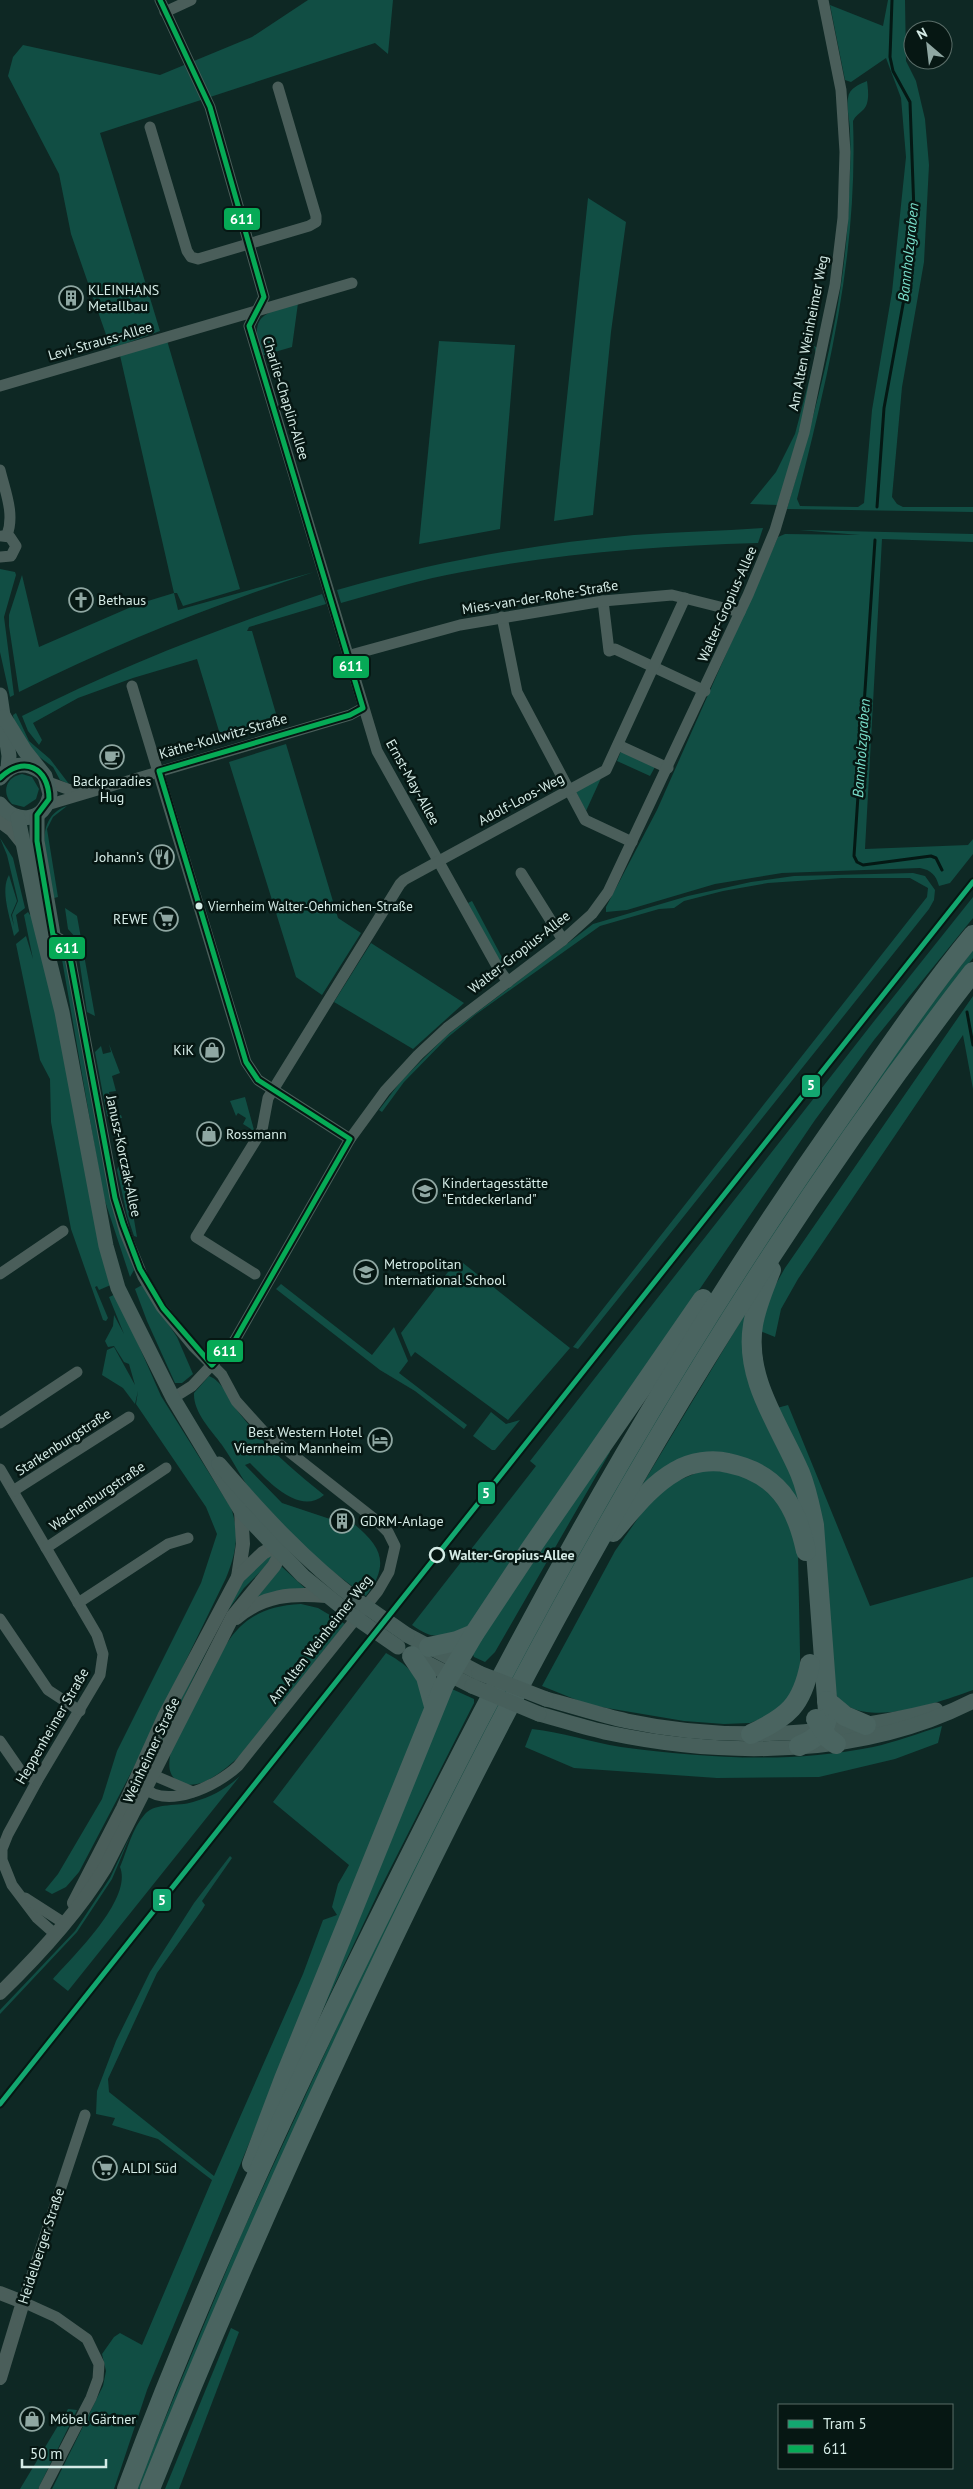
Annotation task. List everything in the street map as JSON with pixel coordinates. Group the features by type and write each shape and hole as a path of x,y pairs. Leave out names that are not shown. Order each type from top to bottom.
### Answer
{"highway":[{"path":"127,2489 178,2360 231,2236 401,1873 555,1576 682,1356 771,1216 922,1002 973,935"},
{"path":"150,2489 252,2243 334,2061 474,1774 583,1567 696,1372 790,1224 856,1129 973,972"},
{"path":"231,2236 257,2148 434,1706 453,1668 637,1392 707,1292 742,1246 771,1216"},
{"path":"790,1224 762,1294 753,1326 752,1355 759,1386 800,1473 809,1498 814,1525 829,1737"},
{"path":"583,1567 642,1498 662,1480 678,1470 700,1463 720,1461 743,1466 762,1474 789,1502 801,1528 807,1556 810,1664 814,1712 829,1737"},
{"path":"434,1706 426,1677 413,1650 456,1641 474,1634"},
{"path":"751,1734 777,1721 794,1707 803,1693 810,1664"},
{"path":"827,1701 845,1716 866,1725"},
{"path":"799,1746 814,1739 829,1737"}],"main road":[{"path":"0,694 4,717 4,773 24,765 44,777"},
{"path":"4,717 44,777 50,794 42,810 37,841 54,935 62,1012"},
{"path":"0,804 18,818 31,818 42,810"},
{"path":"18,818 36,907 62,1012 106,1246 118,1288 173,1398 241,1511 277,1551 326,1596 349,1613 413,1650 476,1679 539,1714 608,1733 662,1742 711,1747 799,1746"},
{"path":"191,1429 287,1540 322,1573 407,1635 413,1650"},
{"path":"476,1679 627,1721 686,1730 751,1734 829,1737 910,1728 973,1701"},
{"path":"829,1737 866,1725 973,1701"}],"street":[{"name":"Charlie-Chaplin-Allee","path":"160,0 211,109 264,296 249,326 325,581"},
{"path":"165,12 191,0"},
{"name":"Am Alten Weinheimer Weg","path":"778,520 804,433 824,346 835,285 843,218 845,152 841,90 823,0"},
{"path":"150,127 187,251 191,258 198,259 309,226 316,222 278,87"},
{"name":"Levi-Strauss-Allee","path":"0,386 352,283"},
{"path":"0,470 10,510 10,528 3,536 13,539 16,550 12,556 0,557"},
{"name":"Walter-Gropius-Allee","path":"173,1398 192,1386 234,1340 350,1139 377,1101 418,1056 473,1007 563,940 592,914 608,892 705,691 778,520"},
{"name":"Ernst-May-Allee","path":"325,581 377,751 498,968 508,982"},
{"name":"Mies-van-der-Rohe-Straße","path":"347,656 401,640 502,617 603,601 660,595 685,598 740,612"},
{"name":"Adolf-Loos-Weg","path":"256,1274 196,1237 262,1130 268,1098 404,880 606,770 655,668 685,598"},
{"path":"603,601 610,651 615,650 705,691"},
{"path":"502,617 517,692 585,820 632,842"},
{"path":"132,686 246,1062 258,1080 350,1139"},
{"name":"Käthe-Kollwitz-Straße","path":"42,810 158,771 350,715 363,708"},
{"path":"0,738 4,717"},
{"path":"618,745 668,768"},
{"name":"Käthe-Kollwitz-Straße","path":"44,777 73,791 91,792"},
{"path":"0,821 12,830 25,846"},
{"path":"521,873 563,940"},
{"name":"Janusz-Korczak-Allee","path":"54,935 63,941 69,952 115,1198 125,1233 143,1277 161,1307 176,1327 212,1364"},
{"path":"0,1274 63,1231"},
{"name":"Am Alten Weinheimer Weg","path":"145,1790 164,1796 193,1792 221,1780 238,1766 378,1592 389,1572 396,1546 388,1532 377,1521 264,1432 236,1401 222,1375 212,1364"},
{"path":"0,1423 77,1372"},
{"name":"Starkenburgstraße","path":"13,1491 128,1417"},
{"name":"Wachenburgstraße","path":"46,1548 166,1468"},
{"name":"Heppenheimer Straße","path":"0,1469 96,1635 103,1654 100,1675 1,1849 5,1870 19,1894 37,1918 55,1934"},
{"name":"Weinheimer Straße","path":"238,1577 243,1544 241,1511"},
{"path":"78,1603 168,1544 188,1538"},
{"name":"Weinheimer Straße","path":"0,1993 55,1934 91,1891 153,1775 227,1627 277,1551 287,1540"},
{"name":"Weinheimer Straße","path":"64,1923 165,1715 238,1577 255,1560 277,1551"},
{"name":"Weinheimer Straße","path":"227,1627 248,1609 268,1599 298,1594 326,1596"},
{"path":"0,1619 48,1690 80,1711"},
{"path":"0,1741 20,1770 38,1781"},
{"path":"145,1790 137,1776 153,1775 193,1792"},
{"name":"Heppenheimer Straße","path":"19,1894 64,1923"},
{"name":"Heidelberger Straße","path":"0,2378 85,2115"},
{"path":"0,2293 56,2318 87,2339 99,2364 98,2379 91,2398 44,2489"}],"green space":[{"path":"308,0 393,0 388,54 375,43 100,133 160,331 111,349 71,234 59,174 8,76 13,57 23,45 160,75 252,37"},
{"path":"888,0 905,0 903,70 910,70 916,81 925,119 929,165 924,262 902,387 892,497 897,504 903,507 973,507 973,512 787,509 819,393 836,315 842,276 847,236 850,172 848,98 853,89 867,81 868,95 866,106 853,121 851,218 839,312 820,405 797,499 800,506 858,507 864,503 872,410 892,292 906,157 901,98 886,58 851,82 845,80 830,5 883,26"},
{"path":"588,198 626,222 611,332 593,515 554,521"},
{"path":"298,303 292,347 261,356 257,332 258,324 262,318 275,310"},
{"path":"166,337 240,589 183,606 177,593 174,593 119,351"},
{"path":"439,341 515,345 500,529 419,544"},
{"path":"814,346 818,348 805,412 778,505 750,504 776,472 795,434 816,354"},
{"path":"763,528 758,543 647,548 499,565 431,578 341,603 337,590 410,571 484,555 559,543 634,535"},
{"path":"799,530 973,534 973,542 882,539 865,849 968,845 973,839 973,854 950,883 939,886 932,874 920,868 782,873 715,884 627,910 606,912 606,907 657,810 778,537 785,534 860,535"},
{"path":"0,569 15,572 16,575 4,617 14,695 10,697 0,652"},
{"path":"314,572 165,626 55,674 19,692 9,615 22,575 39,647 138,604 174,593 178,610"},
{"path":"322,594 326,604 249,627 247,631 252,631 279,724 222,741 197,659 133,678 78,698 33,723 42,740 39,745 28,731 22,716 95,681 170,649"},
{"path":"16,713 29,741 50,759 69,784 60,780 53,767 34,753 14,721 13,715"},
{"path":"286,744 338,918 361,933 322,995 296,977 229,762"},
{"path":"621,751 655,767 650,776 617,761"},
{"path":"22,774 32,777 39,789 36,799 24,807 12,804 6,790 12,778"},
{"path":"602,776 586,811 575,790"},
{"path":"67,806 53,817 47,829 58,897 54,898 44,846 45,833 48,822 55,812"},
{"path":"0,838 13,858 25,908 16,915 19,931 14,936 5,888 9,875 17,901 11,915 14,926 12,915 18,901 7,855"},
{"path":"913,873 925,876 935,890 934,900 929,909 578,1349 573,1347 927,897 928,888 910,878 842,878 768,883 723,891 684,901 674,908 659,909 600,926 475,1015 447,1038 404,1082 382,1112 379,1110 401,1081 446,1036 593,924 688,896 751,882 794,876"},
{"path":"973,897 973,918 874,1040 815,1120 594,1444 610,1452 495,1652 485,1662 474,1657 462,1630 436,1636 425,1633 412,1625 536,1466 530,1461"},
{"path":"472,901 506,965 502,967 468,903"},
{"path":"65,908 77,916 95,1016 87,1012 76,938 68,929"},
{"path":"28,912 30,915 34,913 113,1284 99,1290 97,1286 95,1287 108,1318 106,1321 103,1320 71,1229 51,1122 50,1079 40,1060 16,944 26,936 33,959 24,915"},
{"path":"371,943 464,1003 413,1049 334,1002"},
{"path":"63,947 116,1221 134,1270 130,1277 103,1195 60,948"},
{"path":"973,950 973,958 951,987 576,1564 141,2489 136,2489 241,2235 343,2014 387,1921 571,1561 719,1310 898,1047"},
{"path":"973,996 973,1089 963,1035 798,1279 781,1309 775,1337 760,1331 772,1291 785,1268"},
{"path":"109,1044 120,1073 112,1076 116,1091 109,1092 114,1117 121,1115 122,1118 113,1119 107,1116 95,1052 101,1046 103,1054 111,1052"},
{"path":"245,1097 254,1130 250,1137 251,1129 243,1124 246,1118 238,1113 236,1116 230,1101"},
{"path":"122,1164 127,1190 135,1189 130,1196 137,1237 134,1236 127,1215 117,1170"},
{"path":"458,1259 570,1348 508,1420 415,1352 411,1357 401,1333"},
{"path":"281,1284 372,1355 394,1327 408,1361 399,1373 467,1425 464,1429 415,1391 380,1370 276,1289"},
{"path":"142,1285 177,1337 193,1374 182,1383 175,1383 147,1321 135,1289"},
{"path":"116,1294 161,1396 231,1508 234,1517 236,1543 226,1578 133,1769 79,1872 66,1887 52,1894 45,1890 58,1874 102,1799 117,1751 201,1583 217,1534 206,1507 136,1404 138,1391 135,1404 123,1388 102,1375 107,1350 114,1347 135,1385 129,1364 124,1362 114,1346 108,1347 105,1341 113,1326 114,1315 124,1334 109,1297"},
{"path":"754,1299 747,1325 804,1505 709,1456 633,1500"},
{"path":"209,1376 223,1387 240,1414 269,1447 324,1495 314,1500 294,1499 275,1487 250,1463 245,1465 282,1503 330,1519 344,1531 354,1524 371,1540 380,1557 380,1565 374,1585 366,1596 307,1550 280,1525 246,1485 226,1451 196,1407 194,1393"},
{"path":"788,1405 870,1606 973,1577 973,1690 920,1707 880,1713 861,1711 846,1705 835,1693 828,1592 777,1408"},
{"path":"491,1412 506,1424 520,1420 495,1450 492,1450 473,1436"},
{"path":"706,1469 753,1476 787,1512 798,1554 800,1673 794,1690 777,1713 750,1723 724,1724 684,1721 589,1705 542,1686 615,1551 648,1504 665,1486"},
{"path":"271,1555 274,1558 244,1588 223,1617 237,1590 248,1575 261,1560"},
{"path":"281,1566 307,1590 249,1603"},
{"path":"301,1604 318,1608 345,1624 241,1755 220,1773 202,1783 184,1784 176,1780 170,1770 171,1751 229,1640 239,1628 264,1611 281,1606"},
{"path":"221,1620 154,1759 151,1757"},
{"path":"386,1653 408,1668 420,1686 427,1704 341,1921 147,2390 114,2489 52,2489 103,2386 106,2371 102,2354 114,2337 120,2333 142,2345 212,2180 158,2139 112,2125 115,2118 96,2114 97,2091 116,2041 150,1972 194,1903 230,1856 232,1858 202,1901 205,1905 202,1910 157,1973 108,2079 109,2092 214,2176 303,1974 323,1920 337,1915 332,1907 338,1884 349,1865 273,1802"},
{"path":"452,1689 474,1699 474,1703 379,1891 288,2083"},
{"path":"942,1726 938,1743 895,1759 819,1777 717,1778 574,1768 525,1747 532,1729 621,1747 652,1751 747,1758 810,1756 873,1747"},
{"path":"240,1776 68,1991 53,1979 86,1942 110,1910 118,1895 122,1880 120,1867 133,1833 145,1814 155,1808 206,1798 224,1789"},
{"path":"131,1834 112,1879 77,1932 0,2014 0,2010 75,1931 110,1878"},
{"path":"231,2328 239,2332 179,2489 165,2489"},
{"path":"68,2409 77,2410 38,2489 20,2489"}],"waterway":[{"name":"Bannholzgraben","path":"877,507 884,408 908,277 914,212 910,102 893,71 890,57 892,0"},
{"name":"Bannholzgraben","path":"875,540 854,856 857,862 863,865 931,856 936,858 942,870"},
{"name":"Bannholzgraben","path":"967,1012 973,1045"}],"tram line":[{"name":"5","path":"0,2104 973,882"}],"transit line":[{"name":"611","path":"0,778 17,767 26,766 40,772 45,779 49,799 37,815 37,841 53,935 63,941 69,952 115,1198 140,1269 163,1308 212,1365 235,1340 350,1139 258,1080 246,1062 159,771 350,715 363,708 249,326 264,297 210,107 160,0"}],"place":[{"name":"KLEINHANS Metallbau","path":"71,298"},
{"name":"Bethaus","path":"81,600"},
{"name":"Backparadies Hug","path":"112,757"},
{"name":"Johann’s","path":"162,857"},
{"name":"Viernheim Walter-Oehmichen-Straße","path":"199,906"},
{"name":"REWE","path":"166,919"},
{"name":"KiK","path":"212,1050"},
{"name":"Rossmann","path":"209,1134"},
{"name":"Kindertagesstätte \"Entdeckerland\"","path":"425,1191"},
{"name":"Metropolitan International School","path":"366,1272"},
{"name":"Best Western Hotel Viernheim Mannheim","path":"380,1440"},
{"name":"GDRM-Anlage","path":"342,1521"},
{"name":"Walter-Gropius-Allee","path":"437,1555"},
{"name":"ALDI Süd","path":"105,2168"},
{"name":"Möbel Gärtner","path":"32,2419"}]}
